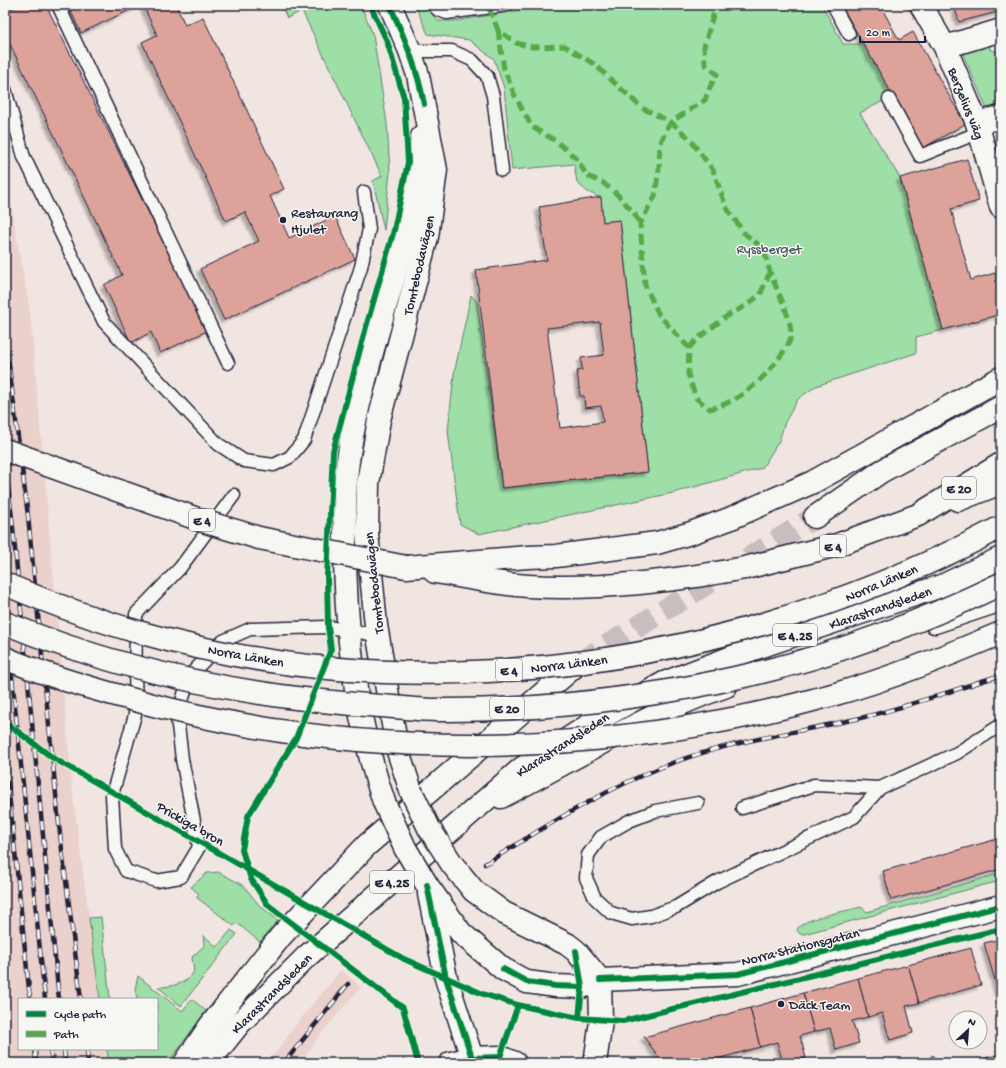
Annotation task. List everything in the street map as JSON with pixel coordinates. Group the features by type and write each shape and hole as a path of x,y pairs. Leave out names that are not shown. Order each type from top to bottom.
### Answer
{"main road":[{"name":"Tomtebodavägen","path":"390,5 410,51 418,75 436,170 427,237 382,405 368,483 367,534 371,586 397,748 411,791 429,828 452,864 474,891 504,913 567,944 576,951 600,980"},
{"name":"Berzelius väg","path":"921,5 944,47 979,128 1001,207"},
{"path":"944,47 1001,30"},
{"name":"Tomtebodavägen","path":"424,104 421,164 405,238 356,413 346,479 345,581 348,625 360,714 370,761 384,802 405,848 427,885 461,933 503,969"},
{"path":"979,128 1001,117"},
{"path":"406,567 528,556 556,556 657,543 691,533 729,519 813,482 1001,378"},
{"path":"1001,407 882,471 815,517 1001,423"},
{"name":"E 4","path":"5,450 206,522 259,538 493,583 556,586 630,585 692,578 745,568 837,545 988,489 1001,482"},
{"name":"E 20","path":"918,515 1001,464"},
{"name":"Norra Länken","path":"5,584 87,616 143,634 240,655 301,664 387,672 517,669 599,661 677,647 710,640 799,614 907,573 1001,527"},
{"name":"Klarastrandsleden","path":"208,1063 239,1024 306,957 520,769 594,722 664,683 753,649 944,585 1001,558"},
{"name":"E 20","path":"5,623 53,641 133,666 210,684 275,696 342,704 437,710 518,708 614,699 675,690 752,674 838,650 888,632 1001,584"},
{"path":"474,810 547,774 614,735 674,707 720,688 798,661 927,624 1001,600"},
{"path":"5,658 67,681 145,703 263,729 339,739 414,744 548,744 613,738 687,728 770,712 834,695 880,680 942,658 1001,633"},
{"name":"Klarastrandsleden","path":"185,1063 210,1026 281,936 367,845 576,665"},
{"path":"427,885 446,978 472,1058"},
{"name":"Norra Stationsgatan","path":"503,969 527,982 556,986 582,987 600,980 738,974 1001,906"},
{"path":"595,1063 600,1021 600,980"},
{"path":"451,1063 472,1058 508,1060"}],"lane":[{"path":"58,5 228,363"},
{"path":"433,5 438,10 447,13 506,5"},
{"path":"833,5 849,34"},
{"path":"410,51 452,51 472,60 487,76 493,96 502,170"},
{"path":"5,89 24,157 104,322 218,444 244,461 274,465 290,457 304,440 362,267 369,229 364,192"},
{"path":"889,99 920,156 979,128"},
{"path":"234,496 180,568 136,614 135,715 112,795 115,849 126,871 156,881 181,877 199,847 182,759 177,717 190,675 223,641 250,629 348,625 377,630"},
{"path":"698,803 655,811 629,821 601,837 588,855 586,878 595,898 611,913 632,919 651,916 676,907 717,882 854,817 880,788 957,753 1001,726"},
{"path":"742,808 814,785 880,788"}],"shaded area":[{"path":"5,171 30,312 73,796 100,998 18,998 18,1050 107,1050 109,1063 5,1063"},
{"path":"341,970 361,987 320,1035 301,1063 268,1063 298,1022"}],"green space":[{"path":"281,5 361,5 373,35 387,123 390,172 384,230 373,181 382,176 302,11 287,18"},
{"name":"Ryssberget","path":"415,5 425,5 438,21 455,21 553,5 822,5 843,44 864,44 893,96 860,113 900,178 943,330 916,337 916,353 816,386 798,399 785,422 779,441 762,468 673,493 479,534 460,524 448,431 454,374 471,295 477,302 502,488 648,472 620,220 603,222 601,198 588,192 577,183 574,164 512,170 504,88 494,59 469,40 428,34"},
{"path":"995,38 989,49 998,52 1001,46 1001,107 989,114 960,47"},
{"path":"218,872 243,885 259,905 278,920 260,942 237,923 234,926 196,897 199,894 191,887 207,873"},
{"path":"1001,873 1001,881 804,934 800,934 797,930 806,922 825,916 861,907 867,912"},
{"path":"101,917 110,998 100,998 89,918"},
{"path":"231,930 237,934 181,1006 158,987 178,984 191,977 194,969 192,957 204,946 203,935 217,947"},
{"path":"138,976 182,1011 192,999 206,1011 168,1063 109,1063 107,1050 158,1050 158,998 137,998 135,989"}],"building":[{"path":"19,5 46,5 207,331 160,353 151,332 131,343 104,285 122,275 5,34 5,12"},
{"path":"68,5 140,5 81,33"},
{"path":"143,5 176,5 185,25 203,17 284,189 270,196 289,238 335,216 355,259 224,320 200,269 259,241 245,212 226,221 142,42 157,35"},
{"path":"841,5 880,5 899,40 913,32 965,124 923,148"},
{"path":"954,5 1001,5 1001,11 959,22"},
{"path":"967,159 979,201 951,209 971,280 995,273 1001,294 1001,314 943,330 900,178"},
{"path":"601,197 603,222 620,220 648,472 502,488 476,270 547,260 539,207","holes":["600,322 604,355 581,358 582,370 577,371 580,396 584,396 585,408 601,406 603,422 560,428 547,328"]},
{"path":"1001,838 1001,869 891,900 883,871"},
{"path":"1001,939 1001,994 999,994 984,943"},
{"path":"971,948 981,985 919,1003 908,965"},
{"path":"908,965 919,1003 906,1006 913,1033 890,1040 882,1013 868,1017 858,978"},
{"path":"858,978 868,1017 852,1021 859,1043 836,1050 830,1028 814,1032 803,993"},
{"path":"803,993 814,1032 800,1036 806,1058 783,1063 777,1042 760,1047 750,1008"},
{"path":"750,1008 760,1047 717,1059 720,1063 663,1063 644,1037"},
{"path":"1000,1054 1001,1063 968,1063"},
{"path":"933,1055 939,1063 923,1063"}],"tunnel":[{"path":"579,663 815,517"}],"railway":[{"path":"5,334 28,516 60,834 81,998"},
{"path":"5,463 12,518 59,998"},
{"path":"5,608 45,998"},
{"path":"485,864 548,825 612,789 681,760 731,745 874,715 1001,675"},
{"path":"5,754 30,998"},
{"path":"284,1063 348,984"},
{"path":"35,1050 36,1063"},
{"path":"50,1050 52,1063"},
{"path":"64,1050 65,1063"},
{"path":"87,1050 88,1063"}],"marked path":[{"path":"489,8 498,30 516,43 533,47 565,46 594,64 642,108 671,122 688,137 713,170 726,207 744,233 765,250 770,271 789,320 791,335 788,345 772,367 749,390 731,401 710,409 696,398 688,374 689,348 659,315 645,285 640,224 655,196 659,169 660,145 665,132 671,122 705,100 717,74 705,64 704,47 716,5"},
{"path":"498,30 504,69 515,96 532,127 556,141 577,159 587,176 602,182 618,195 634,213 640,224"},
{"path":"689,348 697,339 727,316 745,306 760,295 769,274"}],"cycle path":[{"path":"370,5 387,41 404,98 408,162 394,230 333,451 327,576 328,627 331,649 296,738 248,816 242,850 251,879 268,905 403,1008 418,1063"},
{"path":"390,5 406,42 424,104"},
{"name":"Prickiga bron","path":"5,722 53,758 404,959 483,994 518,1005 579,1018 623,1021 1001,929"},
{"path":"427,885 446,978 472,1058"},
{"path":"600,980 738,974 1001,906"},
{"path":"576,951 582,987 579,1018"},
{"path":"503,969 527,982 556,986 582,987"},
{"path":"451,1063 472,1058 500,1057 518,1005"}],"place":[{"name":"Restaurang Hjulet","path":"283,220"},
{"name":"Däck Team","path":"781,1004"}]}
